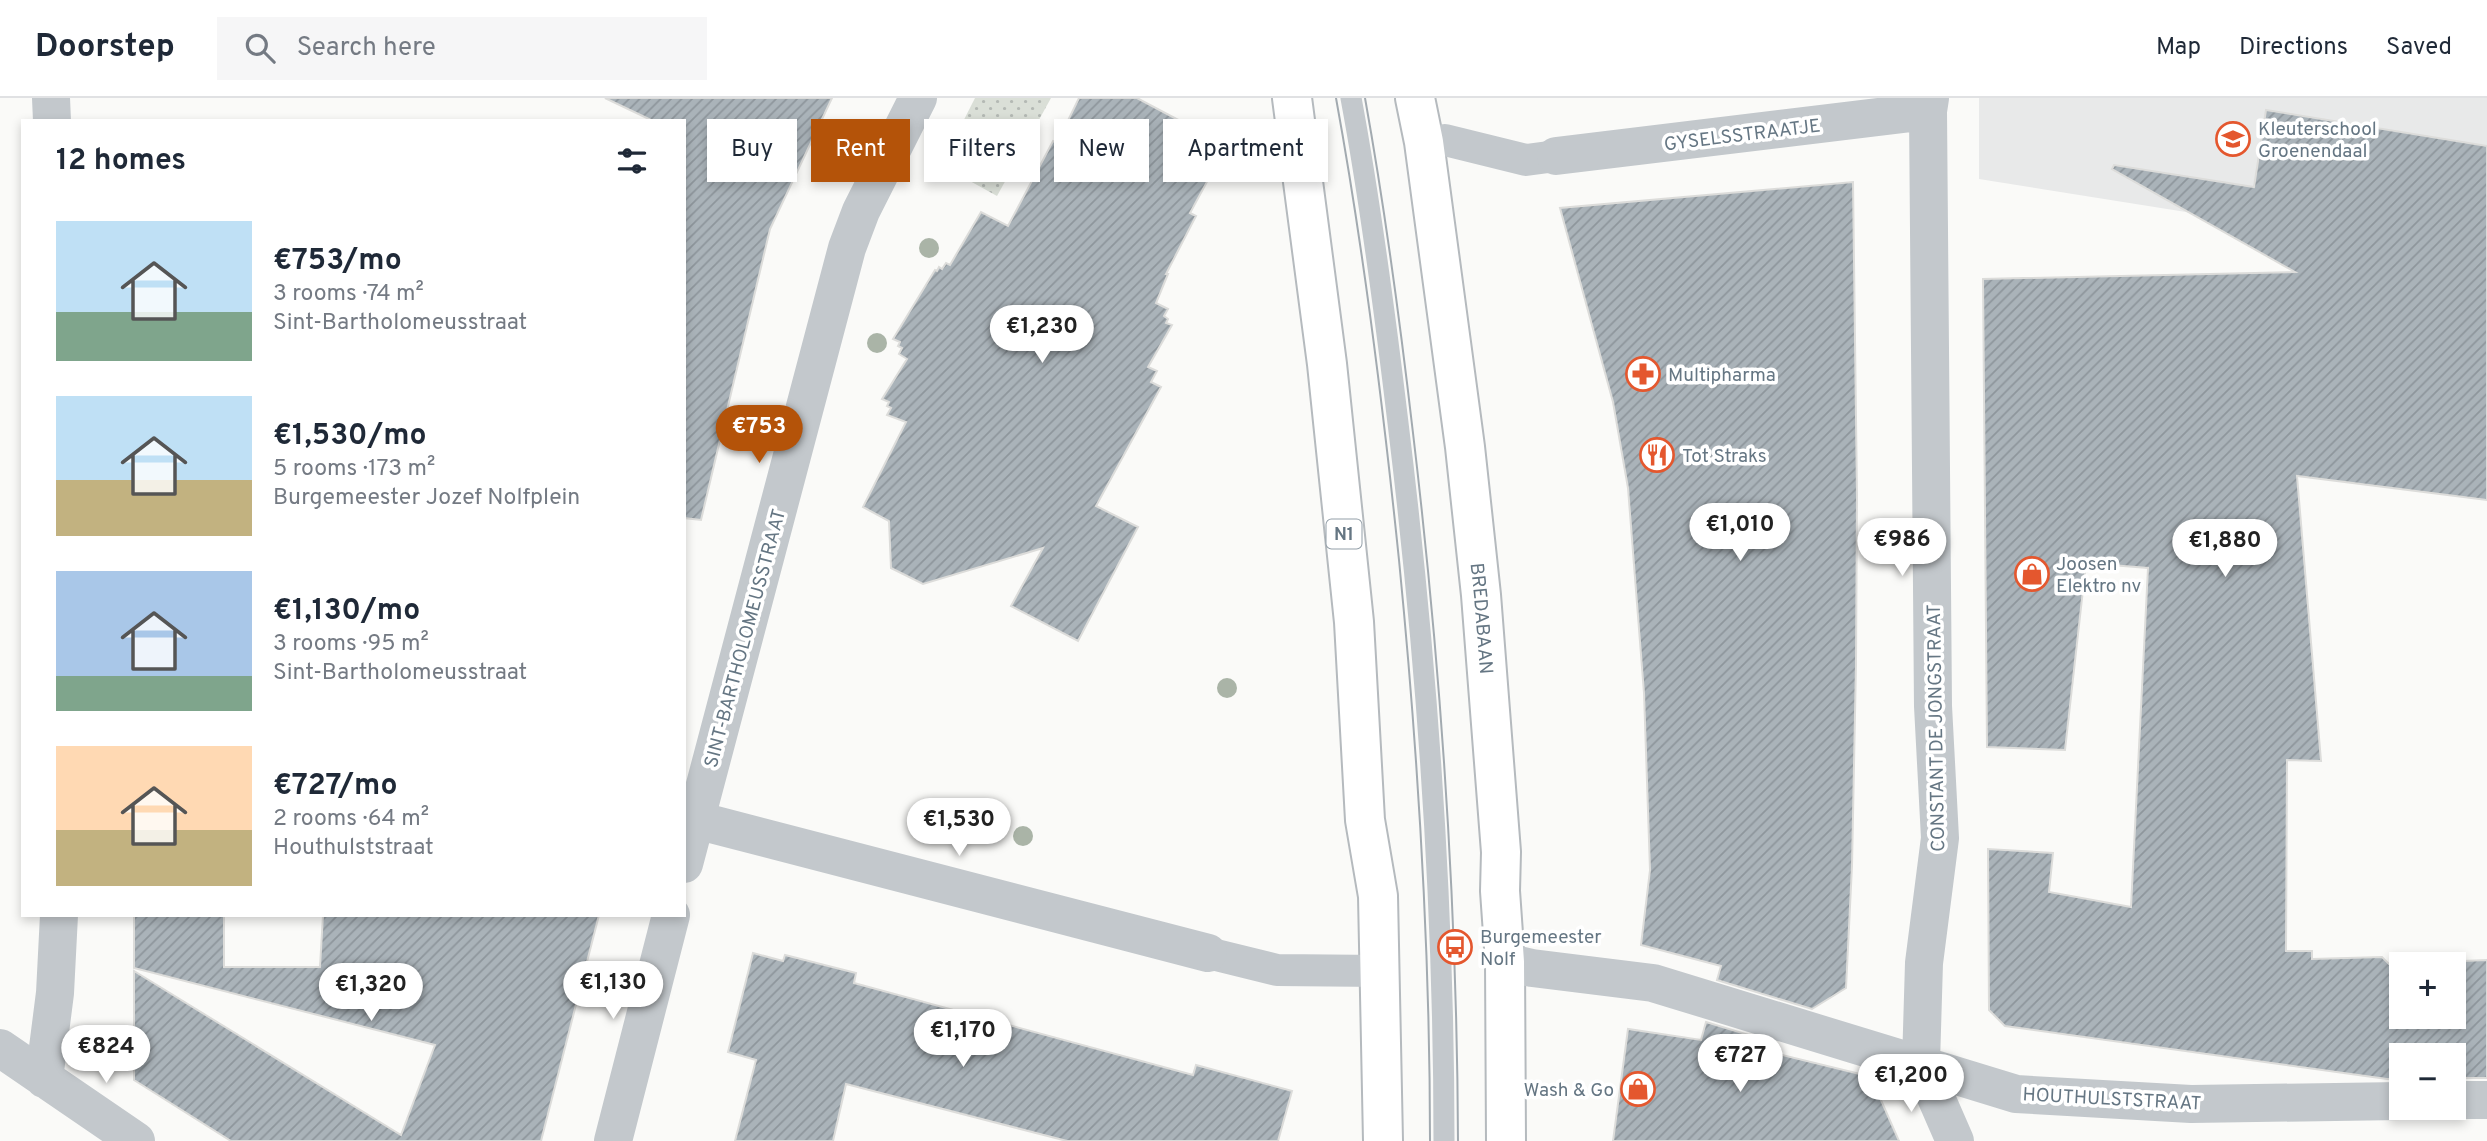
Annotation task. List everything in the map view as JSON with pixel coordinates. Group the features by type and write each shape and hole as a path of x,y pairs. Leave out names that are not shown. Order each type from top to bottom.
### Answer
{"main road":[{"name":"N1","path":"1292,98 1327,363 1353,622 1364,807 1378,896 1383,1141"},
{"name":"BREDABAAN","path":"1415,98 1424,142 1465,447 1481,595 1501,852 1506,1141"}],"street":[{"path":"51,98 52,119"},
{"name":"SINT-BARTHOLOMEUSSTRAAT","path":"686,857 847,248 861,211 918,98"},
{"name":"GYSELSSTRAATJE","path":"1556,156 1929,104"},
{"name":"CONSTANT DE JONGSTRAAT","path":"1921,1063 1924,963 1940,838 1933,706 1929,104"},
{"path":"1445,140 1526,160 1556,156"},
{"path":"696,820 1277,970 1381,971"},
{"path":"44,1079 55,993 58,917"},
{"path":"612,1141 670,917"},
{"name":"HOUTHULSTSTRAAT","path":"1505,962 1532,968 1653,983 2016,1094 2190,1104 2389,1101"},
{"path":"0,1048 136,1141"},
{"path":"1921,1063 1955,1141"},
{"path":"2466,1100 2487,1100"}],"lane":[{"path":"1351,98 1388,343 1408,504 1421,642 1439,894 1444,1141"}],"shaded area":[{"path":"975,98 1051,98 1039,119 964,119"},
{"name":"Kleuterschool Groenendaal","path":"1979,98 2487,98 2487,260 1979,179"},
{"path":"972,182 1005,182 997,196"}],"building":[{"path":"605,98 832,98 822,119 811,119 811,142 797,172 797,119 707,119 707,182 792,182 770,229 701,520 686,518 686,119 649,119"},
{"path":"1079,98 1137,98 1177,119 1163,119 1163,182 1207,182 1190,213 1196,216 1166,274 1156,303 1168,309 1164,316 1168,319 1166,323 1172,325 1148,367 1157,371 1151,382 1161,387 1096,506 1138,527 1078,641 1011,606 1043,548 923,584 891,568 889,521 863,507 906,422 887,415 891,408 887,406 889,402 882,399 907,359 899,354 902,348 898,346 900,342 893,339 935,270 939,267 942,269 946,263 950,265 981,212 1008,226 1031,182 1040,182 1040,166 1053,141 1054,182 1149,182 1149,119 1069,119"},
{"path":"2266,110 2487,146 2487,500 2297,476 2321,761 2287,760 2286,951 2312,951 2312,959 2382,957 2389,964 2389,1029 2466,1029 2466,961 2487,960 2487,1078 2466,1078 2466,1043 2389,1043 2387,1079 2005,1026 1989,1010 1988,849 2053,853 2049,892 2131,907 2148,568 2086,563 2065,750 1987,747 1983,279 2295,272 2112,169 2114,165 2254,187"},
{"path":"1853,182 1856,664 1852,866 1846,988 1812,1009 1717,980 1721,966 1641,945 1650,870 1644,693 1628,488 1613,402 1560,208"},
{"path":"134,917 224,917 224,967 320,967 323,917 598,917 541,1141 231,1141 134,1080 134,971 401,1135 435,1045 134,968"},
{"path":"753,953 783,961 785,955 856,973 854,983 1193,1075 1196,1065 1292,1091 1278,1141 1067,1141 846,1084 833,1141 735,1141 756,1060 728,1052"},
{"path":"1706,1022 1762,1039 1749,1047 1864,1075 1873,1082 1899,1141 1613,1141 1628,1029 1701,1040"}],"tram line":[{"path":"1336,98 1372,328 1406,632 1425,923 1430,1141"},
{"path":"1365,98 1397,307 1432,609 1451,875 1458,1141"}],"place":[{"name":"Kleuterschool Groenendaal","path":"2233,139"},
{"name":"Multipharma","path":"1643,374"},
{"name":"Tot Straks","path":"1657,455"},
{"name":"Joosen Elektro nv","path":"2032,574"},
{"name":"Burgemeester Nolf","path":"1455,947"},
{"name":"Wash & Go","path":"1638,1089"}]}
